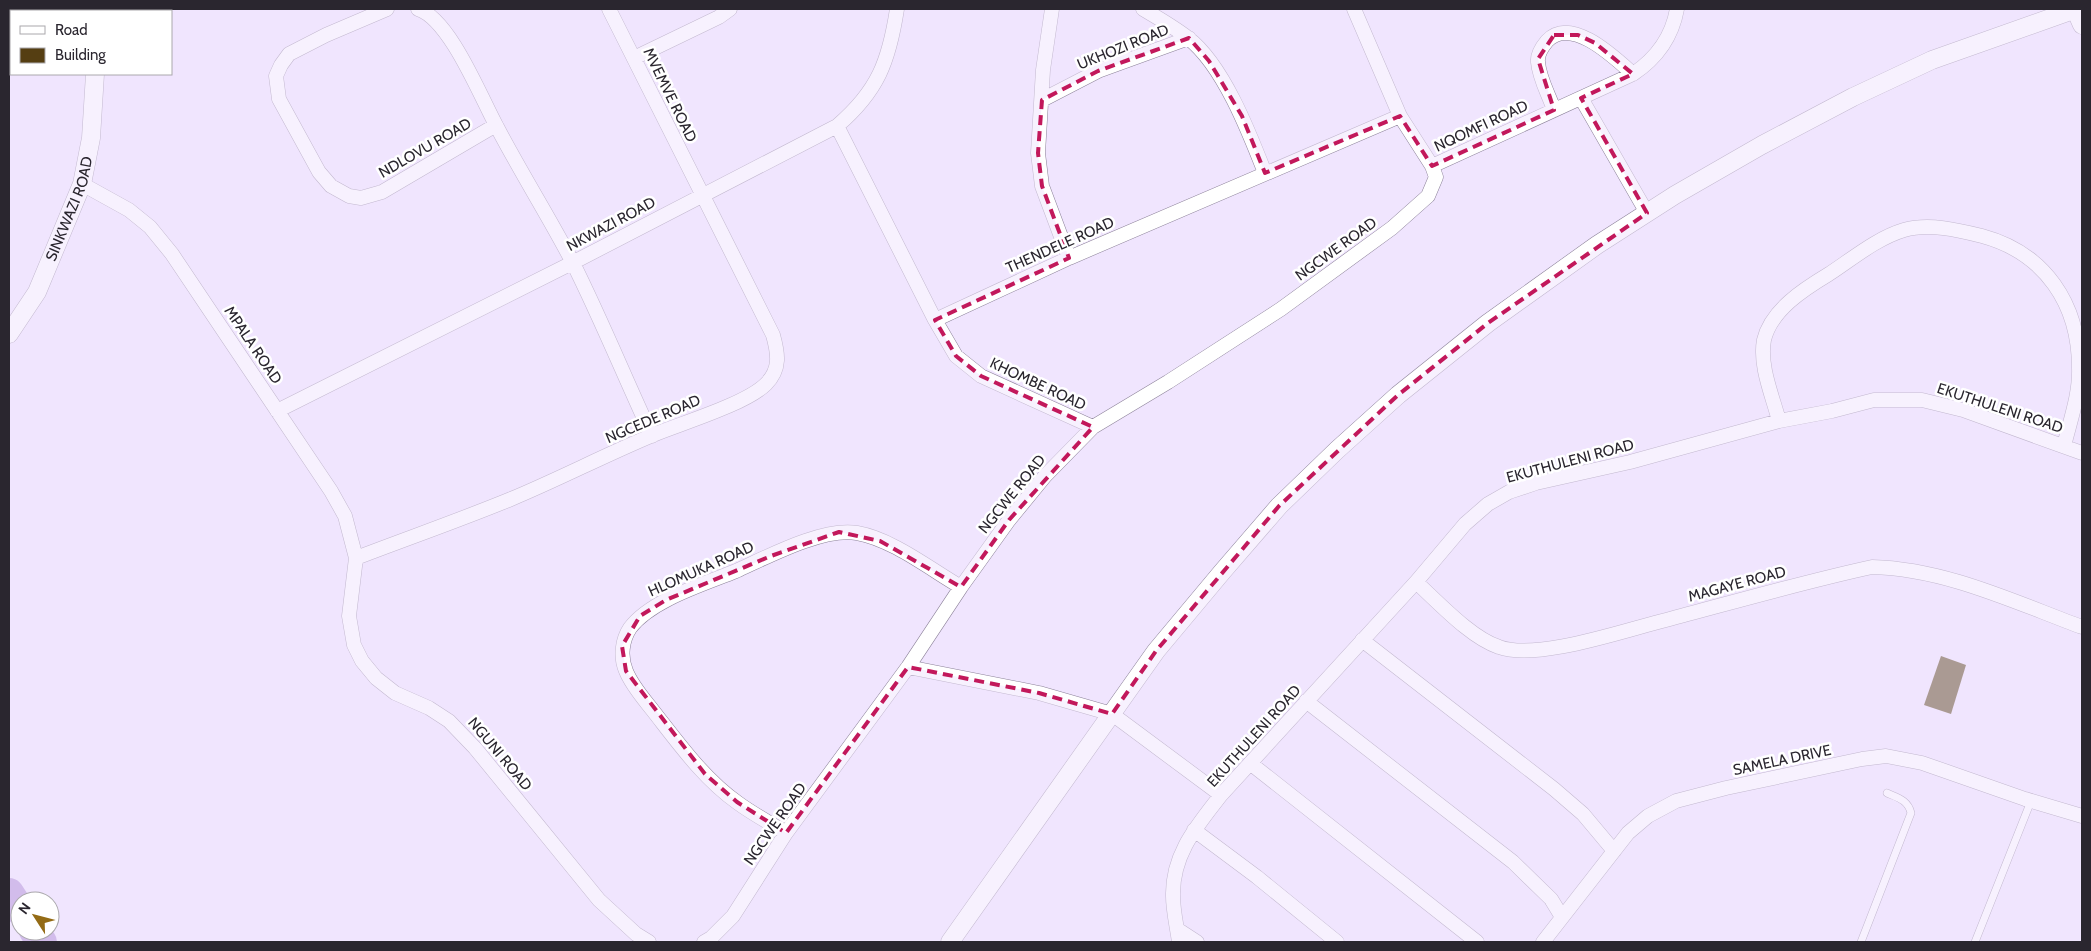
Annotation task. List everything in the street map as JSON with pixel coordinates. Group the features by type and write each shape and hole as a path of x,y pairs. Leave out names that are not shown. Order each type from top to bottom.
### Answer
{"street":[{"name":"NDLOVU ROAD","path":"387,9 326,35 288,54 280,65 276,76 279,99 319,172 331,186 349,196 361,198 382,192 496,125"},
{"name":"NDLOVU ROAD","path":"418,9 433,18 470,70 496,125 572,263 652,436"},
{"name":"MVEMVE ROAD","path":"609,9 702,195"},
{"path":"634,58 713,20 730,9"},
{"name":"NKWAZI ROAD","path":"277,411 572,263 837,126 855,111 881,74 898,9"},
{"path":"1052,9 1043,70 1038,153 1042,186 1069,258"},
{"name":"UKHOZI ROAD","path":"1143,9 1189,38 1209,62 1242,116 1265,173"},
{"name":"NQOMFI ROAD","path":"1354,9 1400,116 1432,166 1633,74 1649,64 1666,42 1677,9"},
{"path":"950,942 1156,651 1279,506 1398,395 1488,323 1597,245 1675,195 1762,145 1854,97 1932,60 2075,9 2082,25"},
{"path":"1554,110 1540,72 1538,60 1540,51 1554,35 1566,33 1578,35 1595,43 1606,50 1633,74"},
{"name":"UKHOZI ROAD","path":"1042,100 1098,71 1189,38"},
{"name":"SINKWAZI ROAD","path":"9,334 37,292 82,184 91,138 94,75"},
{"path":"1581,98 1647,213"},
{"name":"THENDELE ROAD","path":"934,320 1069,258 1400,116"},
{"path":"837,126 934,320"},
{"name":"NGCWE ROAD","path":"704,942 711,938 732,916 786,833 908,668 961,587 1009,520 1045,476 1093,427 1168,382 1281,309 1392,228 1428,196 1436,177 1432,166"},
{"name":"MPALA ROAD","path":"82,184 112,199 150,227 172,254 331,490 345,516 356,558"},
{"name":"NGCEDE ROAD","path":"356,558 512,498 751,394 765,386 777,367 778,352 773,335 702,195"},
{"path":"1779,421 1764,363 1764,340 1771,324 1783,309 1810,285 1881,241 1904,230 1927,228 1961,231 1994,239 2021,251 2039,265 2057,287 2071,319 2078,346 2080,370 2064,446"},
{"name":"KHOMBE ROAD","path":"934,320 956,356 981,376 1093,427"},
{"name":"EKUTHULENI ROAD","path":"1178,936 1172,898 1174,870 1194,830 1221,794 1416,582 1465,524 1488,504 1509,492 1536,483 1630,462 1779,421 1832,411 1874,400 1922,400 1963,410 2082,453"},
{"name":"HLOMUKA ROAD","path":"786,833 737,802 705,774 637,691 626,671 623,656 622,646 629,629 640,616 666,600 820,536 839,532 858,533 880,540 961,587"},
{"name":"NGUNI ROAD","path":"356,558 349,616 354,645 362,661 376,678 395,693 429,708 449,721 475,748 599,900 636,934 649,942"},
{"name":"MAGAYE ROAD","path":"1416,582 1484,640 1513,651 1533,651 1586,641 1872,567 1900,568 1934,574 2082,627"},
{"path":"1362,640 1554,789 1583,814 1614,851"},
{"path":"908,668 1039,693 1112,714 1221,794"},
{"path":"1306,701 1513,862 1551,899 1562,917"},
{"name":"SAMELA DRIVE","path":"1543,942 1628,833 1648,816 1676,801 1726,788 1862,759 1886,756 1922,763 2031,801 2082,816"},
{"path":"1250,763 1477,942"},
{"path":"1194,830 1257,876 1337,942"},
{"path":"1178,936 1197,942"}],"lane":[{"path":"1861,942 1911,813 1909,806 1903,800 1887,793"},
{"path":"1975,942 2031,801"}],"highlighted area":[{"path":"1554,35 1578,35 1595,43 1633,74 1581,98 1647,213 1488,323 1398,395 1279,506 1156,651 1112,714 1039,693 908,667 786,833 737,802 705,774 626,671 622,646 640,616 666,600 771,556 839,532 880,541 961,587 1009,520 1093,427 981,376 956,356 935,320 1069,258 1042,186 1038,153 1042,100 1098,71 1189,38 1209,61 1242,116 1265,173 1400,116 1432,166 1554,110 1538,59"}],"building":[{"path":"1941,656 1966,665 1951,714 1924,705"}]}
